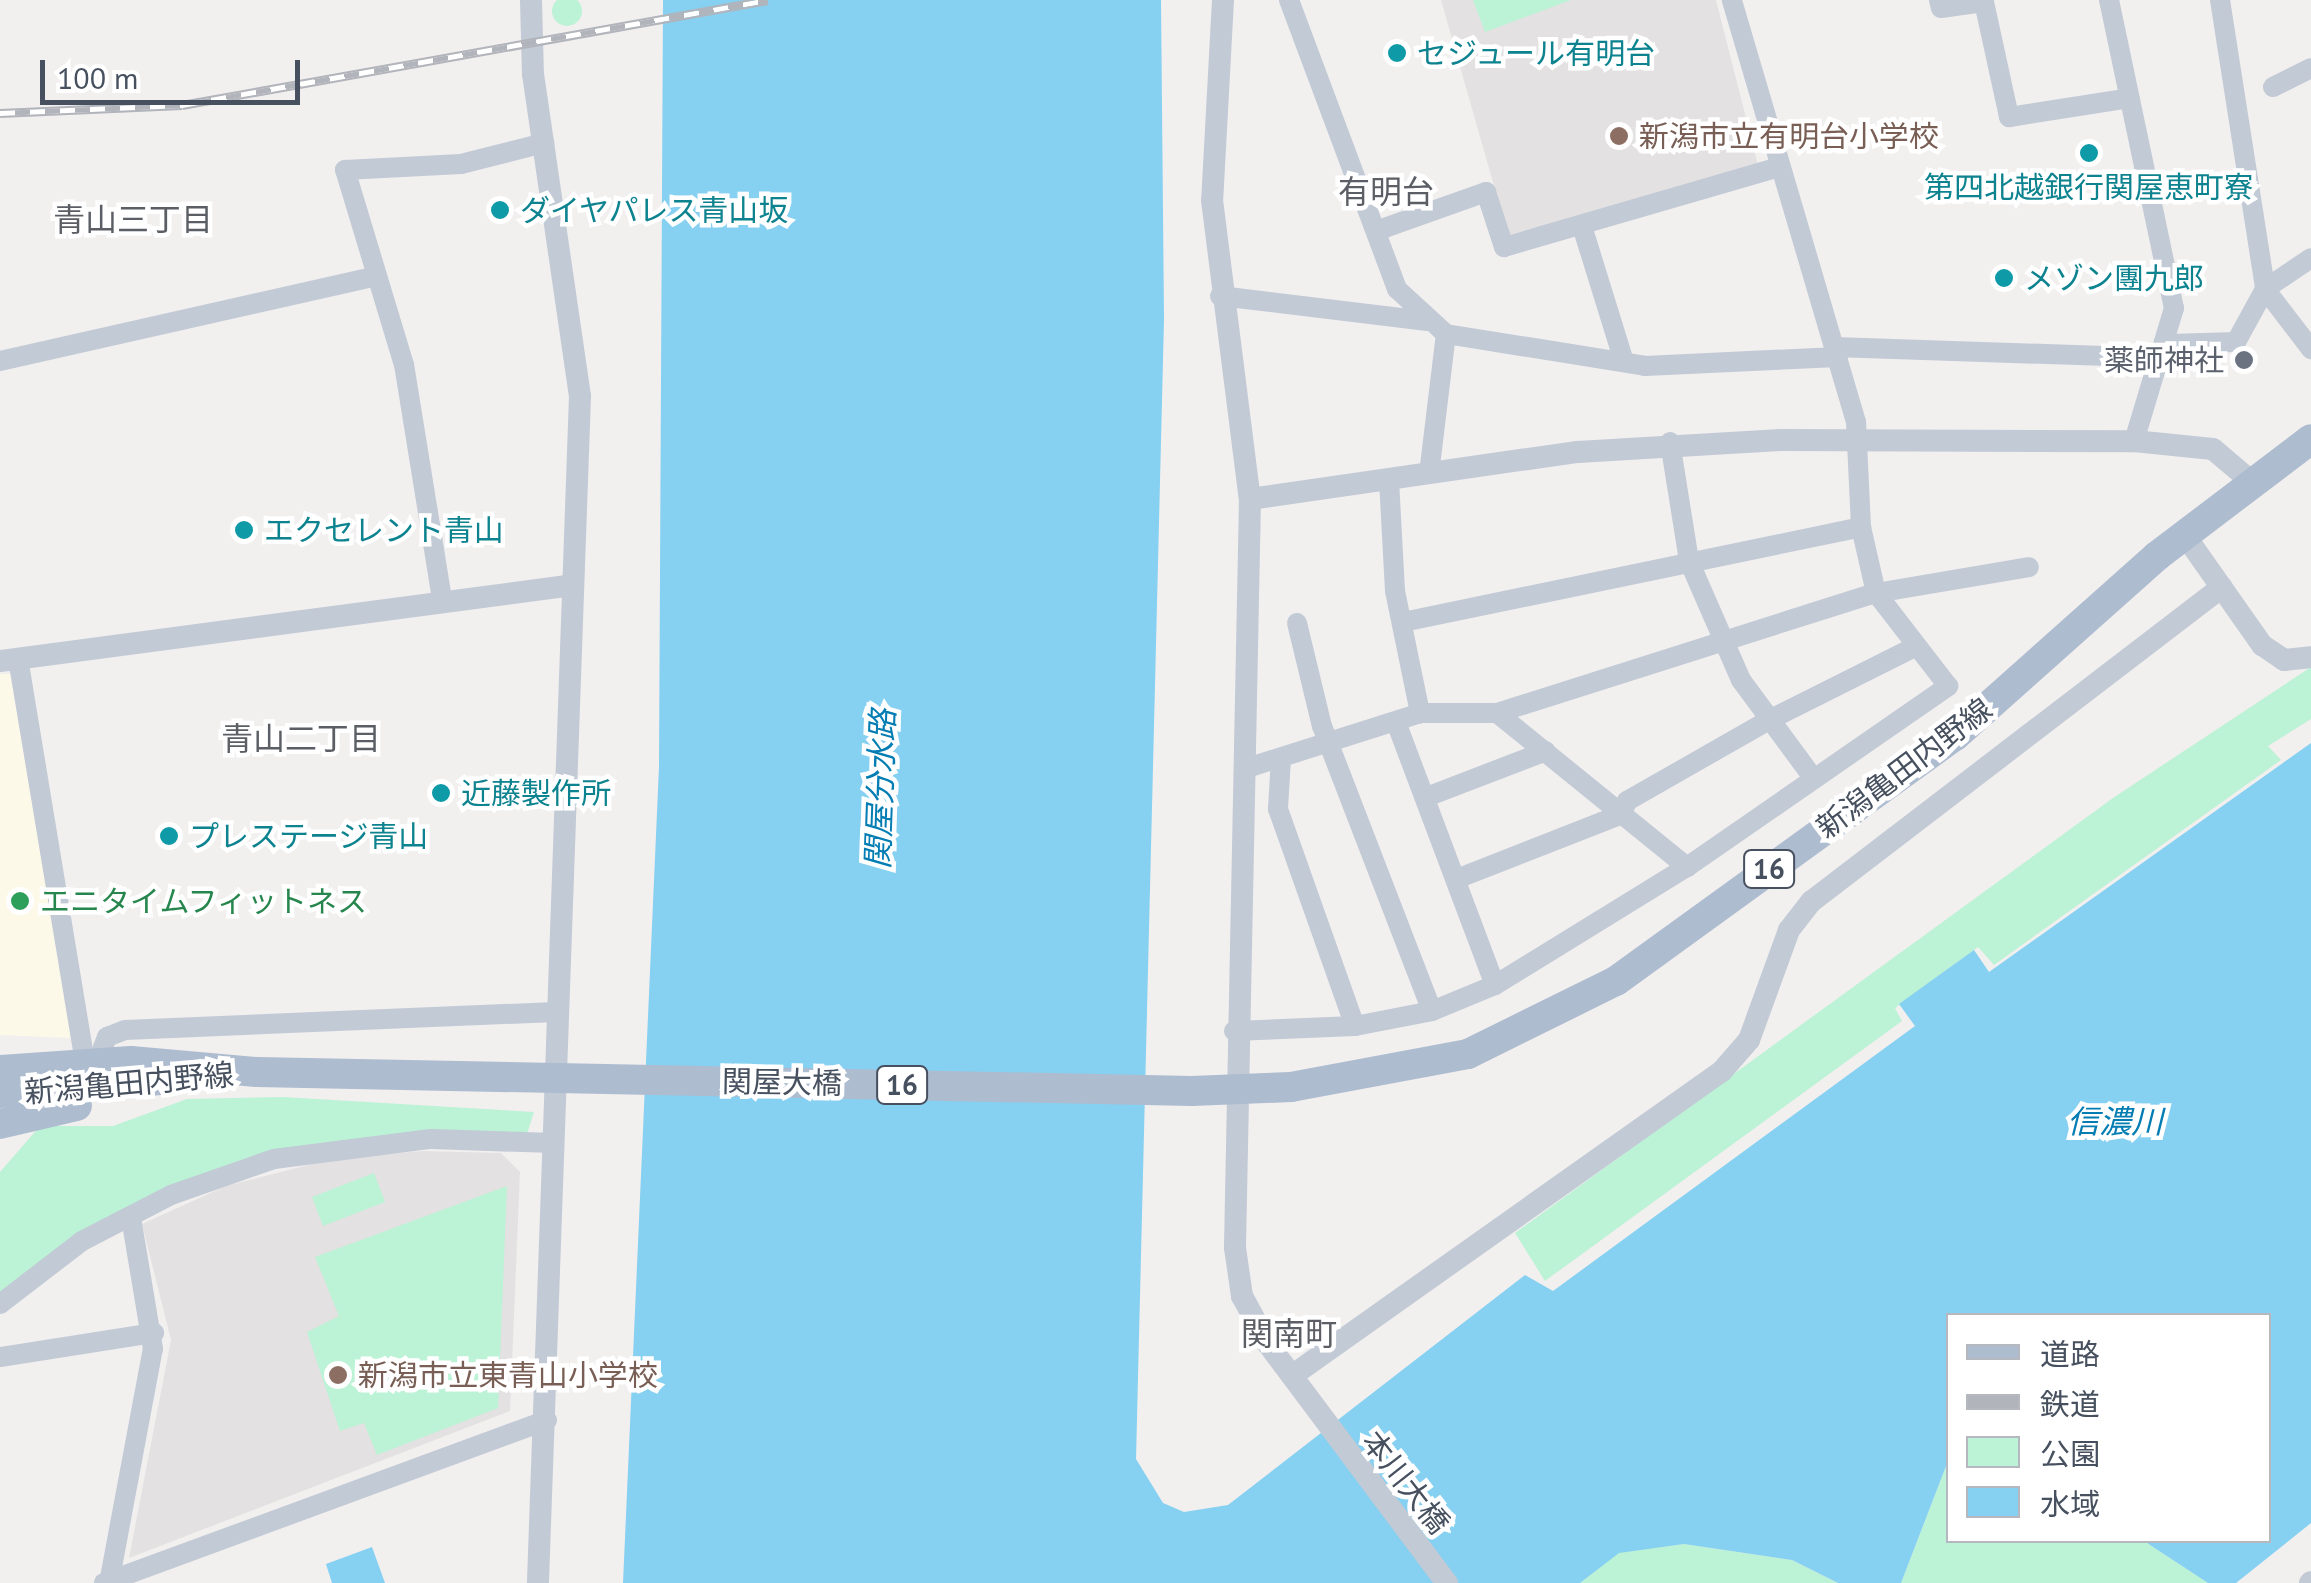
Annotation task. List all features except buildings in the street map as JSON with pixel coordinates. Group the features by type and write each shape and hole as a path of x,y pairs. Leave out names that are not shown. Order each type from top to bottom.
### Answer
{"main road":[{"name":"新潟亀田内野線","path":"1291,1087 1468,1054 1616,981 1955,736 2184,534 2311,439"},
{"name":"新潟亀田内野線","path":"0,1070 91,1064 258,1072 513,1076"},
{"name":"新潟亀田内野線","path":"0,1093 258,1072"},
{"name":"関屋大橋","path":"513,1076 1291,1087"},
{"path":"0,1124 187,1078"}],"street":[{"path":"531,0 533,74 580,396 567,586 548,1420 538,1583"},
{"name":"本川大橋","path":"1223,0 1212,200 1220,296 1250,499 1247,768 1234,1031 1242,1296 1318,1417 1446,1583"},
{"path":"1289,0 1397,288 1428,322 1446,334 1624,362 1836,352 2166,351 2236,342 2265,290 2311,258"},
{"path":"1234,1031 1355,1026 1432,1011 1496,984 1687,867 1948,686 1911,649 1876,593 1861,526 1860,441 1732,0"},
{"path":"1939,0 1941,8 1984,2 2009,116 2130,98"},
{"path":"2109,0 2174,308 2166,351 2134,441"},
{"path":"2220,0 2265,290 2311,350"},
{"path":"2273,86 2311,68"},
{"path":"442,599 404,366 372,277 345,170 461,164 544,143"},
{"path":"1376,231 1486,192 1504,247 1780,167"},
{"path":"1582,226 1624,362"},
{"path":"0,361 372,277"},
{"path":"1220,296 1428,322"},
{"path":"1428,474 1446,334"},
{"path":"1250,499 1670,442 2134,441 2213,449 2253,483"},
{"path":"1670,442 1689,562 1723,638 1769,720 1814,779"},
{"path":"1389,480 1403,622 1420,713"},
{"path":"1403,622 1861,526"},
{"path":"2184,534 2272,654 2311,657"},
{"path":"1247,768 1420,713 1497,713 1723,638 1876,593 2029,567"},
{"path":"91,1064 9,660 442,599 567,586"},
{"path":"1293,1375 1722,1071 1749,1040 1789,930 1812,901 2222,587"},
{"path":"1296,624 1329,742 1432,1011"},
{"path":"1459,878 1622,814 1627,801 1769,720 1911,649"},
{"path":"1497,713 1687,867"},
{"path":"1396,722 1429,796 1496,984"},
{"path":"1429,796 1546,751"},
{"path":"1281,758 1278,809 1355,1026"},
{"path":"91,1064 108,1037 125,1030 557,1012"},
{"path":"0,1304 82,1241 222,1176 324,1149 554,1142"},
{"path":"107,1582 154,1333 131,1217"},
{"path":"0,1357 154,1333"},
{"path":"107,1582 548,1420"}],"shaded area":[{"name":"新潟市立有明台小学校","path":"1441,0 1716,0 1759,169 1508,235"},
{"path":"0,674 10,674 72,1038 0,1035"},
{"name":"新潟市立東青山小学校","path":"422,1151 501,1153 520,1172 510,1411 129,1558 171,1340 142,1224 226,1186 328,1160"}],"green space":[{"path":"560,-1 574,-1 580,5 580,17 567,26 557,21 552,11"},
{"path":"1473,0 1571,0 1485,32"},
{"path":"2311,667 2311,719 2268,746 2281,760 1994,965 1978,947 1895,1008 1902,1021 1545,1281 1515,1233 2113,798"},
{"path":"283,1097 534,1112 526,1137 222,1173 0,1297 0,1172 40,1126 113,1126 187,1099"},
{"path":"374,1173 385,1202 323,1226 312,1197"},
{"path":"507,1186 498,1408 377,1455 364,1423 340,1431 307,1332 339,1316 315,1257"},
{"path":"1946,1466 1946,1543 2147,1543 2208,1583 1901,1583"},
{"path":"1684,1544 1792,1560 1838,1583 1580,1583 1619,1552"}],"water":[{"path":"663,0 1161,0 1164,319 1136,1459 1163,1503 1184,1512 1228,1505 1525,1275 1553,1291 1915,1026 1899,1004 1974,950 1989,972 2311,743 2311,1523 2236,1583 2208,1583 2147,1543 2271,1543 2271,1313 1946,1313 1946,1466 1901,1583 1838,1583 1792,1560 1684,1544 1619,1553 1580,1583 623,1583 659,767"},
{"path":"372,1547 385,1583 332,1583 326,1564"}],"railway":[{"path":"0,113 182,105 768,0"}],"place":[{"name":"セジュール有明台","path":"1397,53"},
{"name":"新潟市立有明台小学校","path":"1619,136"},
{"name":"第四北越銀行関屋恵町寮","path":"2089,153"},
{"name":"ダイヤパレス青山坂","path":"500,210"},
{"name":"メゾン團九郎","path":"2004,278"},
{"name":"薬師神社","path":"2244,360"},
{"name":"エクセレント青山","path":"244,530"},
{"name":"近藤製作所","path":"441,793"},
{"name":"プレステージ青山","path":"169,836"},
{"name":"エニタイムフィットネス","path":"20,901"},
{"name":"新潟市立東青山小学校","path":"338,1375"}],"district":[{"name":"有明台","path":"1386,191"},
{"name":"青山三丁目","path":"133,219"},
{"name":"青山二丁目","path":"301,738"},
{"name":"関南町","path":"1289,1333"}],"water label":[{"name":"関屋分水路","path":"880,789"},
{"name":"信濃川","path":"2115,1121"}]}
